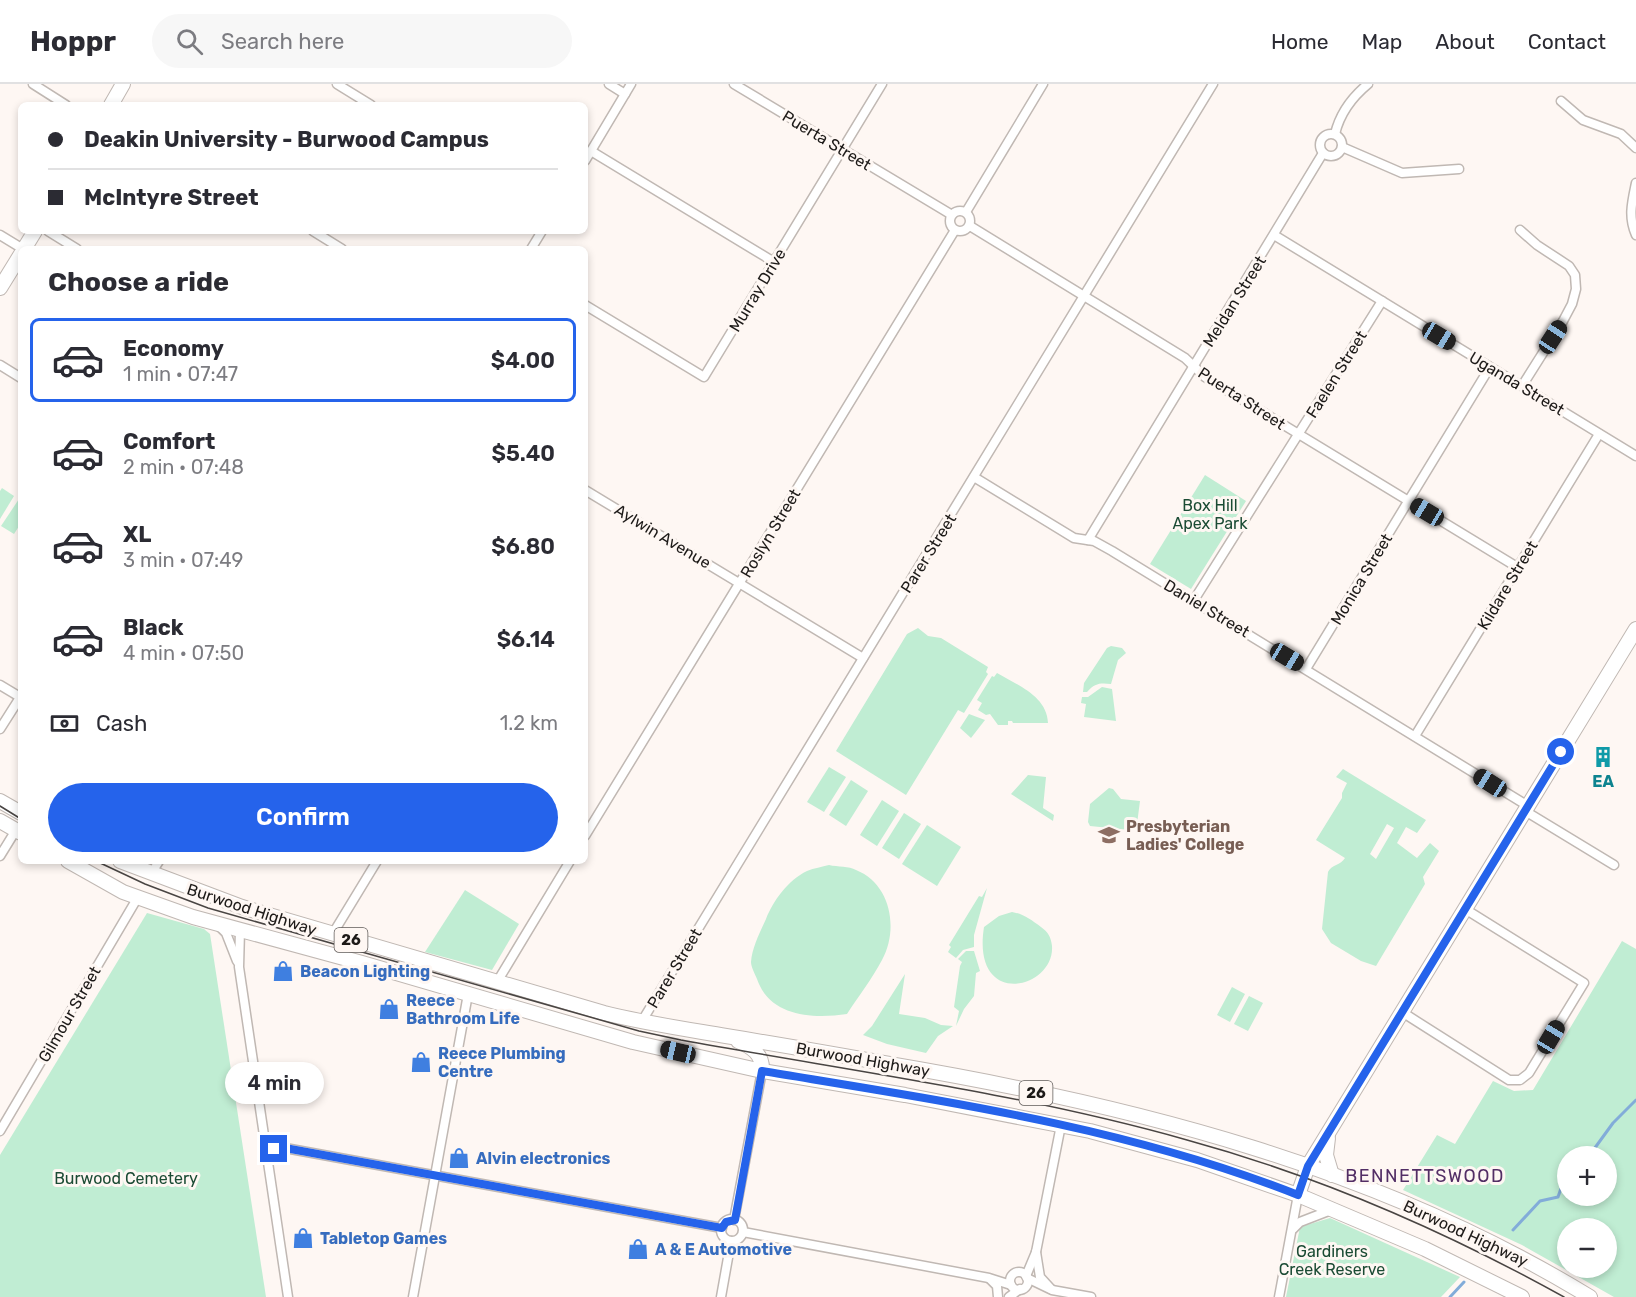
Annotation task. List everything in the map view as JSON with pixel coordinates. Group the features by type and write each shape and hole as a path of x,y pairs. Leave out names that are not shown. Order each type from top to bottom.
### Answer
{"main road":[{"path":"113,102 123,84"},
{"path":"0,288 18,259"},
{"path":"1298,1195 1308,1166 1636,629"},
{"path":"0,801 18,811"},
{"path":"0,820 18,828"},
{"name":"Burwood Highway","path":"73,864 123,892 216,924 322,951 633,1042 762,1071 915,1096 1060,1125 1161,1149 1234,1171 1298,1195 1458,1264 1522,1297"},
{"name":"Burwood Highway","path":"127,864 206,895 332,935 643,1023 907,1067 1112,1109 1209,1133 1332,1174 1385,1195 1465,1230 1542,1269 1590,1297"},
{"path":"138,897 151,874"},
{"path":"206,895 233,915 240,930"},
{"path":"322,951 332,935"},
{"path":"633,1042 643,1023"},
{"path":"722,1035 758,1053 762,1071"},
{"path":"1329,1133 1326,1155 1332,1174"}],"street":[{"path":"33,84 61,102"},
{"path":"337,84 366,102"},
{"path":"609,84 625,94"},
{"path":"588,156 631,84"},
{"name":"Puerta Street","path":"734,84 952,215"},
{"name":"Murray Drive","path":"588,307 704,377 882,84"},
{"path":"966,212 1043,84"},
{"name":"Parer Street","path":"643,1023 651,1005 1213,84"},
{"path":"1335,134 1342,112 1355,94 1368,84"},
{"path":"1561,101 1583,120 1621,134 1636,148"},
{"path":"1327,134 1335,134 1341,141 1342,147 1334,156 1323,153 1320,147 1321,139 1327,134"},
{"path":"1342,147 1402,174 1459,169"},
{"path":"591,151 774,262"},
{"name":"Meldan Street","path":"1088,540 1323,153"},
{"path":"1636,183 1631,208 1631,224 1636,235"},
{"path":"960,211 966,212 971,220 970,226 965,231 955,230 950,225 952,215 960,211"},
{"name":"Puerta Street","path":"970,226 1185,358 1205,377 1517,567"},
{"name":"Roslyn Street","path":"588,831 955,230"},
{"path":"1520,230 1537,245 1569,266 1575,275 1576,289 1572,304 1563,321 1521,386"},
{"path":"53,234 72,246"},
{"path":"318,234 337,246"},
{"path":"0,235 18,246"},
{"name":"Uganda Street","path":"1274,236 1636,456"},
{"name":"Faelen Street","path":"1194,600 1382,301"},
{"path":"0,365 18,376"},
{"name":"Monica Street","path":"1306,669 1490,367"},
{"name":"Kildare Street","path":"1415,736 1599,434"},
{"name":"Daniel Street","path":"974,477 1074,538 1088,540 1112,551 1194,600 1415,736 1614,865"},
{"name":"Aylwin Avenue","path":"588,492 863,658"},
{"path":"0,685 18,695"},
{"path":"0,729 18,702"},
{"path":"0,856 18,829"},
{"path":"151,874 157,864"},
{"path":"332,935 375,864"},
{"path":"497,982 568,864"},
{"name":"Gilmour Street","path":"0,1131 138,897"},
{"path":"1402,1012 1509,1080 1520,1080 1529,1073 1584,983 1465,909"},
{"path":"216,924 226,933 239,967"},
{"path":"240,930 239,967 288,1297"},
{"path":"413,1297 468,994"},
{"path":"735,1220 762,1071"},
{"path":"1009,1297 1036,1252 1060,1125"},
{"path":"267,1149 285,1148 722,1228"},
{"path":"1279,1297 1298,1195"},
{"path":"1293,1230 1300,1222 1332,1209"},
{"path":"735,1220 741,1223 743,1232 740,1238 731,1241 724,1238 722,1228 726,1222 735,1220"},
{"path":"743,1232 988,1278 1019,1281 1073,1296 1091,1297"},
{"path":"721,1297 731,1241"},
{"path":"1036,1252 1040,1277 1052,1290"},
{"path":"988,1278 997,1286 999,1297 1019,1281"}],"green space":[{"name":"Box Hill Apex Park","path":"1205,475 1246,501 1191,589 1150,564"},
{"path":"2,488 14,496 0,519 0,491"},
{"path":"18,500 18,528 14,534 1,526"},
{"path":"918,628 928,636 941,638 988,667 986,672 988,674 964,713 958,710 906,795 836,751 907,634"},
{"path":"1111,646 1122,648 1126,653 1118,660 1111,684 1098,684 1087,692 1083,692 1084,683 1107,648"},
{"path":"997,673 1037,698 1048,723 1008,721 1008,725 998,725 990,714 986,715 978,710 982,703 977,700 992,676 994,677"},
{"path":"1102,687 1112,689 1116,721 1084,717 1086,704 1081,703 1082,697 1088,697"},
{"path":"969,714 985,720 971,738 960,728"},
{"path":"829,767 846,777 824,812 807,802"},
{"path":"1343,769 1426,820 1417,833 1406,827 1397,843 1417,858 1430,843 1439,851 1423,877 1425,884 1376,966 1361,961 1331,943 1322,929 1328,872 1345,858 1316,840 1342,798 1347,783 1336,777","holes":["1387,824 1394,828 1376,859 1370,854"]},
{"path":"1028,775 1046,777 1043,808 1054,815 1053,821 1011,794"},
{"path":"851,780 868,791 846,826 829,815"},
{"path":"1109,788 1113,789 1121,799 1140,801 1137,824 1130,830 1090,826 1088,822 1090,804"},
{"path":"882,800 899,811 877,846 860,835"},
{"path":"904,813 921,824 899,859 882,848"},
{"path":"927,825 961,847 937,886 902,864"},
{"path":"829,865 847,867 868,877 884,896 890,922 887,948 882,960 847,1014 820,1016 794,1013 782,1008 763,992 752,966 752,957 769,912 782,892 800,875"},
{"path":"987,888 974,935 974,947 963,950 956,958 948,952 951,947 949,945 979,896 982,897"},
{"path":"465,890 519,924 492,970 425,952"},
{"path":"1012,912 1020,914 1043,929 1050,937 1052,946 1049,961 1041,973 1028,981 1014,984 1001,981 990,971 983,953 984,927 999,916"},
{"name":"Burwood Cemetery","path":"147,913 204,929 210,934 266,1297 0,1297 0,1155"},
{"path":"1622,941 1636,949 1636,1297 1614,1297 1580,1278 1617,1278 1617,1218 1557,1218 1557,1265 1522,1245 1403,1190 1437,1135 1455,1144 1493,1081 1514,1091 1533,1090"},
{"path":"966,951 974,951 980,971 976,973 974,996 964,1009 956,1026 959,1011 954,1007 962,962 958,959"},
{"path":"905,974 899,1014 953,1026 938,1036 926,1053 887,1044 863,1035 872,1026"},
{"path":"1232,987 1245,994 1230,1022 1217,1015"},
{"path":"1249,996 1263,1003 1248,1031 1234,1024"},
{"name":"Gardiners Creek Reserve","path":"1330,1218 1460,1277 1441,1297 1286,1297 1300,1227"}],"waterway":[{"path":"1596,1146 1613,1123 1636,1100"},
{"path":"1513,1230 1540,1201 1557,1197"},
{"path":"1450,1297 1464,1282"}],"tram line":[{"path":"0,806 18,817"},
{"path":"102,864 145,884 208,908 639,1031 999,1096 1125,1123 1236,1154 1285,1170 1380,1207 1473,1250 1564,1297"}],"place":[{"name":"EA","path":"1603,757"},
{"name":"Presbyterian Ladies' College","path":"1109,835"},
{"name":"Beacon Lighting","path":"283,971"},
{"name":"Reece Bathroom Life","path":"389,1009"},
{"name":"Reece Plumbing Centre","path":"421,1062"},
{"name":"Alvin electronics","path":"459,1158"},
{"name":"Tabletop Games","path":"303,1238"},
{"name":"A & E Automotive","path":"638,1249"}],"district":[{"name":"BENNETTSWOOD","path":"1425,1176"}],"route":[{"path":"274,1149 285,1148 722,1228 729,1220 735,1220 762,1071 945,1102 1104,1134 1234,1171 1298,1195 1308,1166 1561,752"}]}
